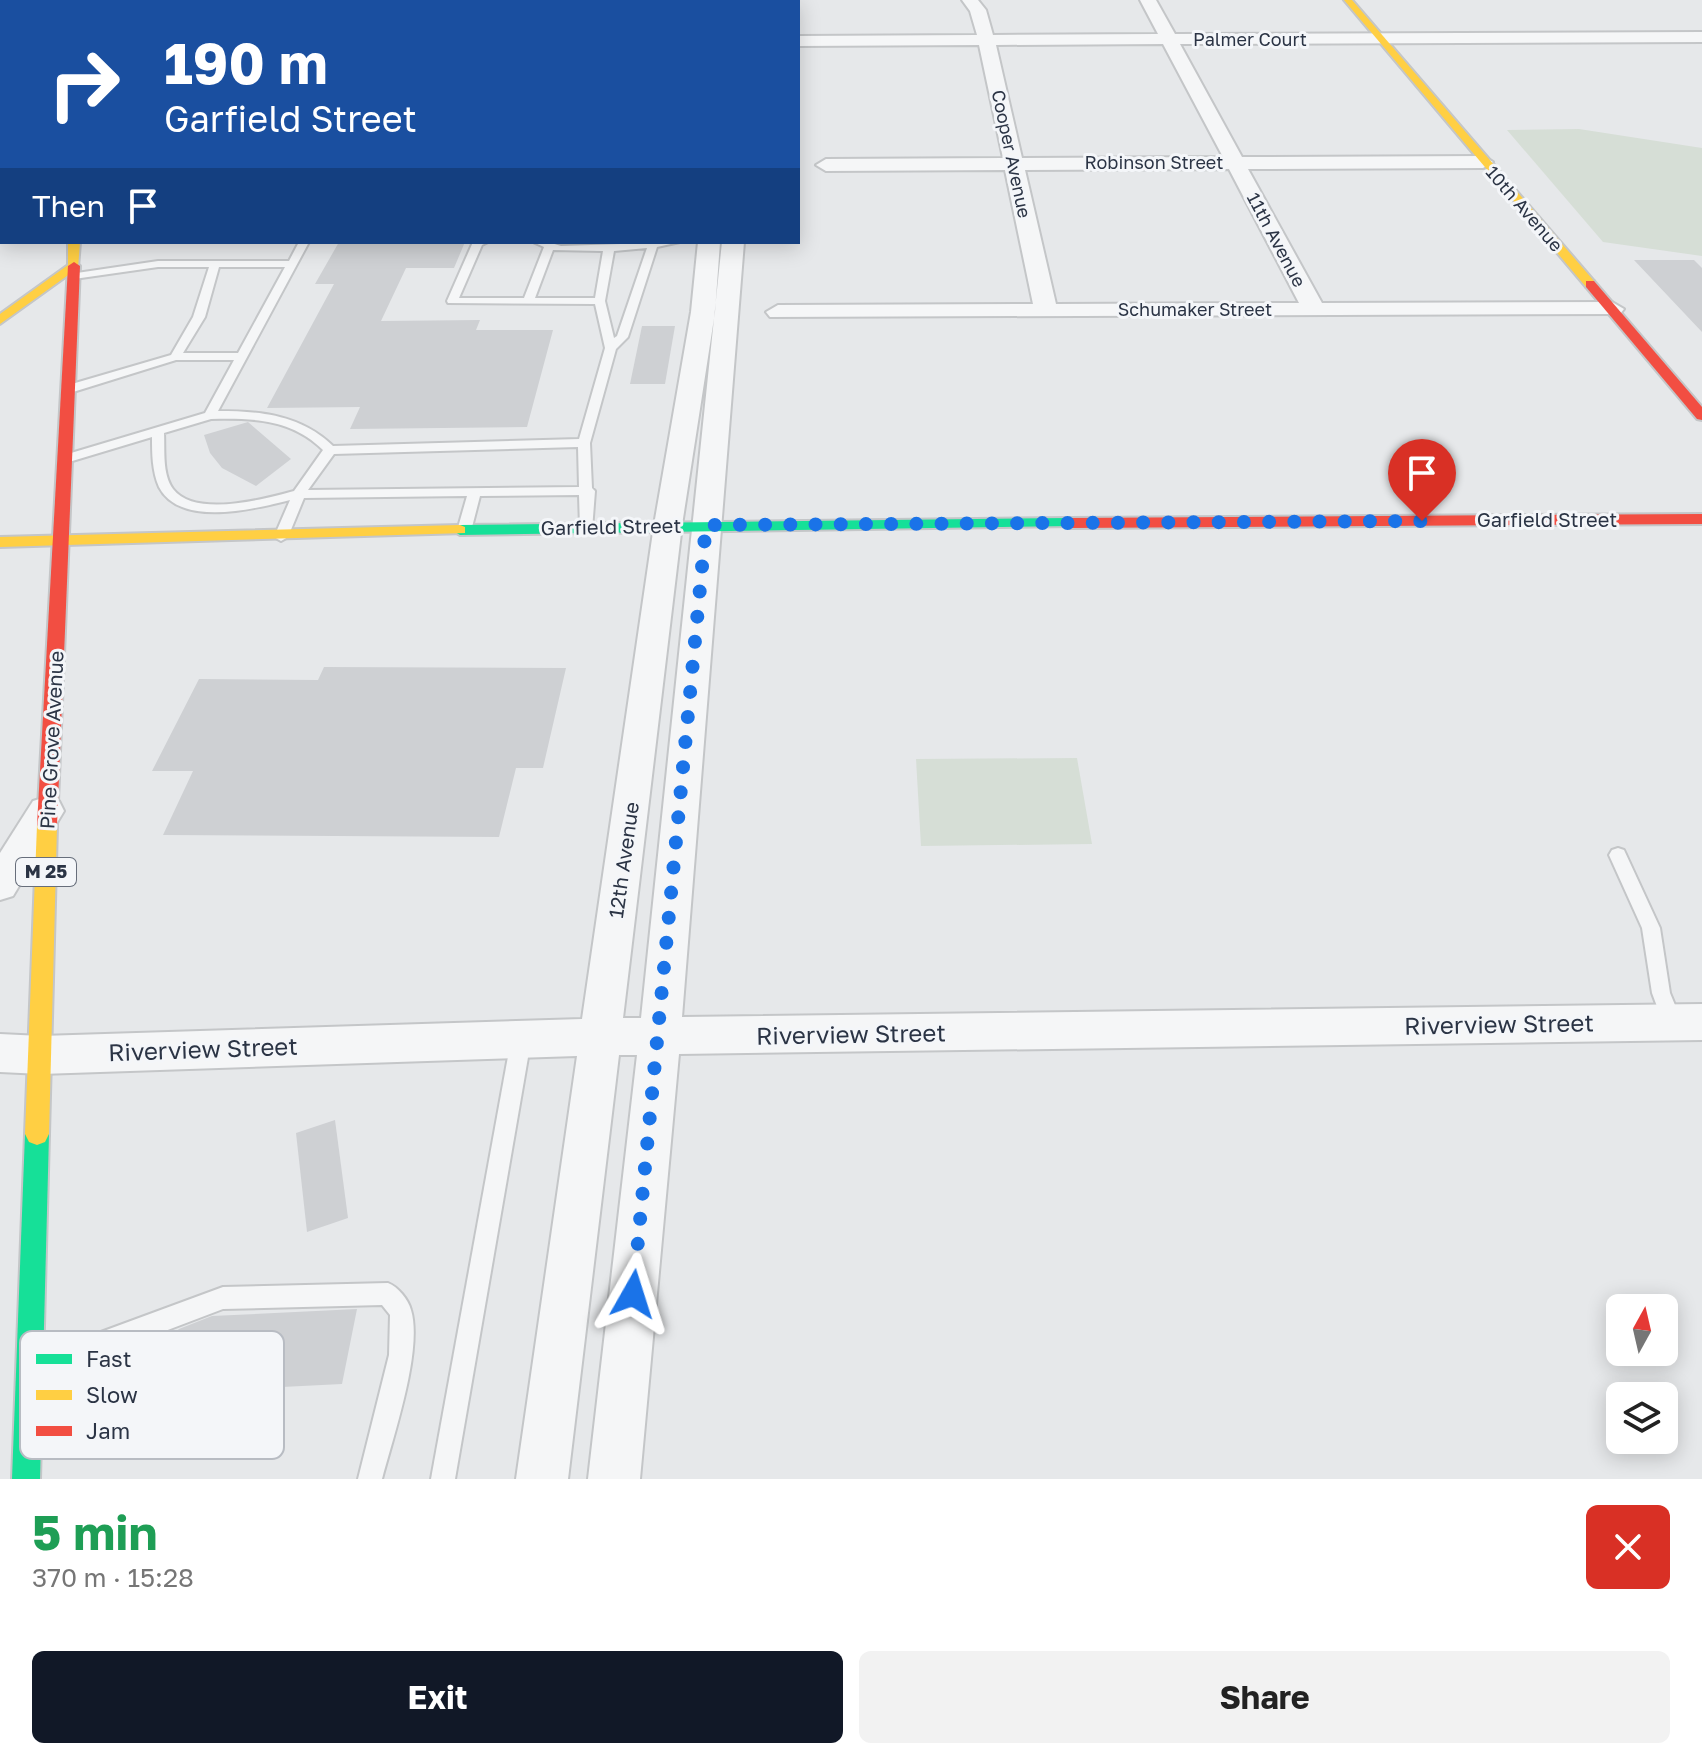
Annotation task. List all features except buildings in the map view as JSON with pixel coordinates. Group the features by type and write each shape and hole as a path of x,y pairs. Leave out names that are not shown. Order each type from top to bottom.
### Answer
{"main road":[{"name":"10th Avenue","path":"1348,0 1702,416"},
{"name":"Pine Grove Avenue","path":"31,1331 48,809 74,244"},
{"path":"0,320 74,271"},
{"name":"Garfield Street","path":"0,542 62,543 668,525 1702,519"},
{"name":"Pine Grove Avenue","path":"26,1479 27,1459"}],"street":[{"name":"Cooper Avenue","path":"970,0 978,10 986,39 1046,311"},
{"name":"11th Avenue","path":"1148,0 1314,310"},
{"name":"Palmer Court","path":"800,41 1702,37"},
{"name":"Robinson Street","path":"826,165 1483,162"},
{"name":"12th Avenue","path":"542,1479 668,525 703,312 709,244"},
{"path":"614,1479 659,1038 733,244"},
{"name":"Schumaker Street","path":"778,312 1612,309"},
{"path":"0,885 48,809"},
{"name":"Riverview Street","path":"0,1053 41,1055 521,1038 1687,1022"}],"lane":[{"path":"210,415 303,244"},
{"path":"477,244 452,301 600,301"},
{"path":"528,301 544,244 609,248 653,244 622,337 611,348"},
{"path":"587,527 584,443 611,348 600,301 609,248"},
{"path":"74,271 158,264 292,264"},
{"path":"175,357 199,317 215,264"},
{"path":"69,389 175,357 242,356"},
{"path":"65,459 210,415 267,417 299,424 316,434 330,450"},
{"path":"158,431 159,465 168,492 183,503 219,508 254,506 299,494 588,491"},
{"path":"330,450 584,443"},
{"path":"281,537 299,494 330,450"},
{"path":"464,531 474,493"},
{"path":"1618,855 1651,928 1661,993 1687,1022"},
{"path":"443,1479 521,1038"},
{"path":"135,1331 223,1298 388,1294 401,1312 401,1355 370,1479"}],"shaded area":[{"path":"1579,129 1702,148 1702,256 1603,242 1507,130"},
{"path":"1077,758 1092,844 921,846 916,759"}],"traffic: fast":[{"path":"460,530 1069,523"},
{"path":"31,1331 37,1134"},
{"path":"26,1479 27,1459"}],"traffic: slow":[{"path":"1348,0 1590,284"},
{"path":"0,320 74,266 74,244"},
{"path":"0,542 460,530"},
{"path":"37,1134 47,825"}],"traffic: jam":[{"path":"47,825 74,266"},
{"path":"1590,284 1702,416"},
{"path":"1069,523 1702,519"}],"route":[{"path":"633,1294 656,1078 706,525 1422,521"}]}
